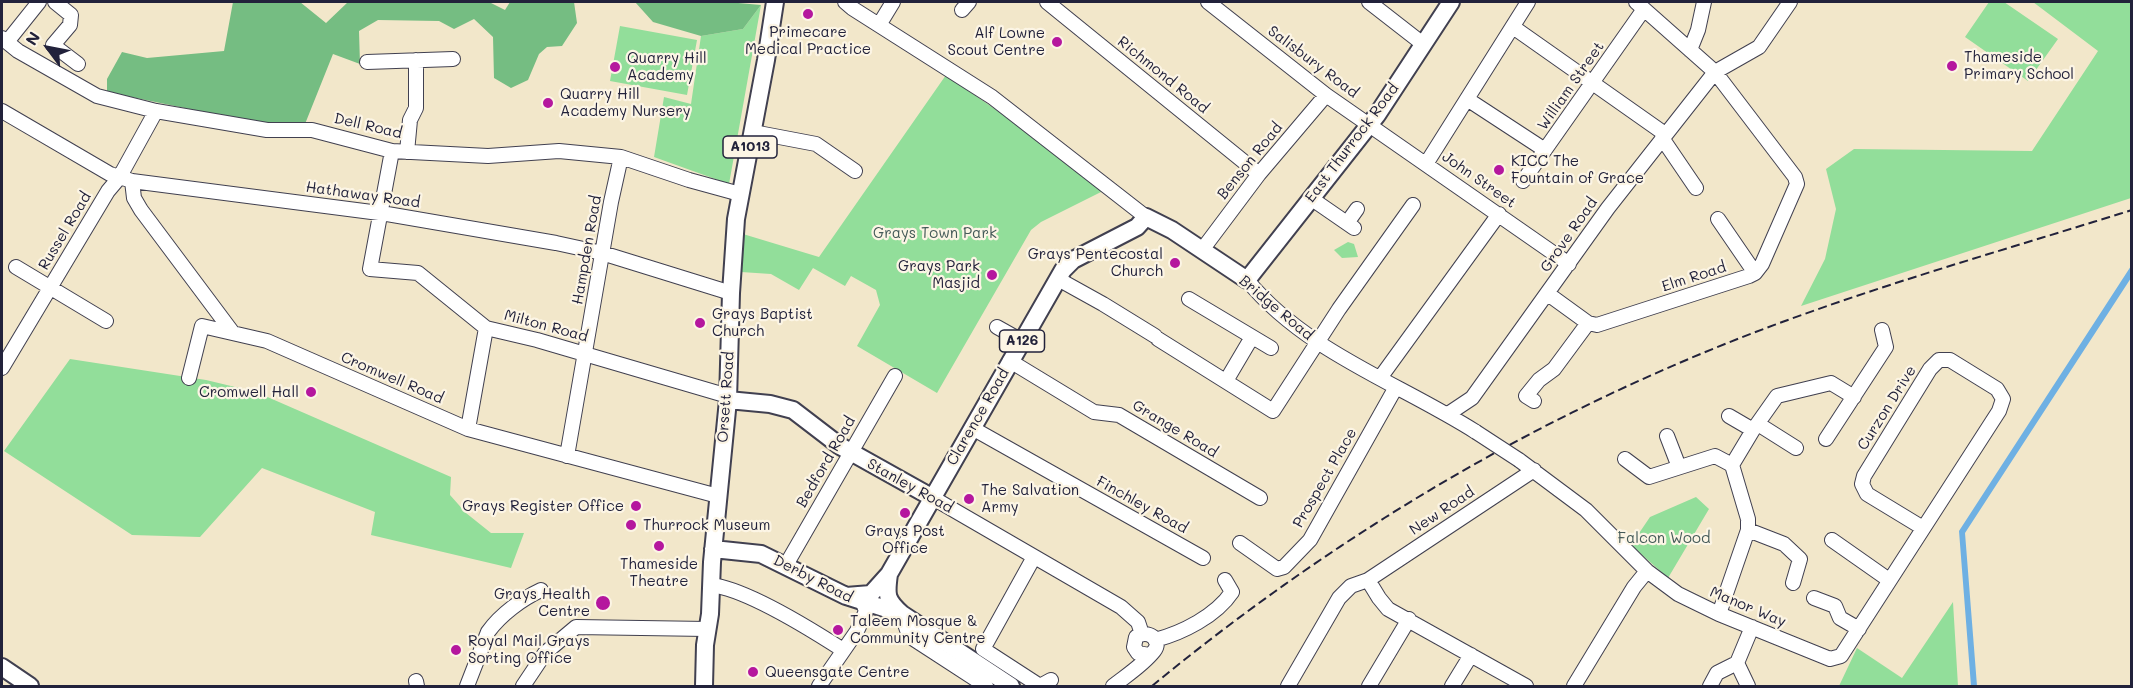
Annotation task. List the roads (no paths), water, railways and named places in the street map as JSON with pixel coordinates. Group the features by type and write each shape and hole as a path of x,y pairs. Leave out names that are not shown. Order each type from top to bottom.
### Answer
{"main road":[{"name":"Orsett Road","path":"704,687 713,549 728,398 731,293 740,194 775,2"},
{"name":"East Thurrock Road","path":"1247,280 1369,124 1451,2"},
{"name":"Bridge Road","path":"1146,217 1172,230 1247,280"},
{"name":"Clarence Road","path":"846,596 871,594 889,574 1068,264 1137,227 1146,217"},
{"name":"Stanley Road","path":"728,398 793,410 850,453 933,498"},
{"name":"Derby Road","path":"713,549 751,551 771,557 846,596 906,617"},
{"name":"Derby Road","path":"889,574 888,598 891,605 1011,687"},
{"path":"2,667 30,687"}],"street":[{"path":"4,40 39,2"},
{"path":"55,2 71,15 70,25 53,45 78,64"},
{"name":"Bridge Road","path":"846,2 992,97 1146,217"},
{"path":"879,25 893,2"},
{"name":"Richmond Road","path":"1047,2 1259,174"},
{"name":"Salisbury Road","path":"1208,2 1326,95 1369,124"},
{"path":"1369,2 1423,44"},
{"path":"1426,164 1528,2"},
{"path":"1690,50 1698,30 1704,2"},
{"path":"1715,72 1759,47 1790,2"},
{"path":"1640,5 1715,72 1796,177 1795,191 1762,264 1755,273 1718,219"},
{"name":"William Street","path":"1523,181 1594,83 1640,5"},
{"path":"1513,27 1594,83 1664,136 1696,188"},
{"name":"Dell Road","path":"4,40 18,51 97,96 156,111 267,130 312,130 392,151 488,156 560,151 621,157 740,194"},
{"path":"367,63 453,59"},
{"path":"407,152 410,120 416,108 416,60"},
{"name":"Grove Road","path":"1448,414 1472,398 1608,208 1715,72"},
{"name":"Benson Road","path":"1202,250 1259,174 1326,95"},
{"path":"1467,99 1545,150"},
{"name":"Hathaway Road","path":"2,111 125,179 458,225 602,253 731,293"},
{"name":"Russel Road","path":"2,368 50,287 125,179 156,111"},
{"name":"John Street","path":"1369,124 1569,264"},
{"path":"753,132 816,144 855,171"},
{"path":"380,214 392,151"},
{"name":"Hampden Road","path":"567,456 621,157"},
{"path":"125,179 141,210 232,333"},
{"path":"1312,198 1351,226 1357,209"},
{"path":"1058,279 1103,304 1273,411 1317,342 1413,205"},
{"name":"Milton Road","path":"380,214 370,269 418,273 486,328 586,354 728,398"},
{"path":"1380,378 1499,214"},
{"path":"16,267 106,321"},
{"name":"Elm Road","path":"1588,323 1597,325 1755,273"},
{"name":"Bridge Road","path":"1247,280 1269,303 1317,342 1448,414 1534,470 1586,510 1647,571"},
{"path":"1534,401 1526,396 1539,380 1554,369 1588,323 1548,294"},
{"path":"1189,299 1271,348"},
{"name":"Cromwell Road","path":"189,378 202,326 267,341 468,429 718,496"},
{"path":"997,327 1022,341"},
{"path":"468,429 486,328"},
{"path":"1826,439 1886,347 1882,330"},
{"path":"1226,381 1252,337"},
{"name":"Curzon Drive","path":"1841,656 1999,411 2003,399 1997,389 1950,360 1939,360 1930,369 1864,476 1862,484 1867,494 1923,528"},
{"name":"Grange Road","path":"1011,361 1094,412 1119,415 1260,498"},
{"name":"Bedford Road","path":"786,565 895,376"},
{"path":"1732,465 1777,396 1831,383 1854,397"},
{"name":"Prospect Place","path":"1240,543 1277,569 1284,567 1310,540 1396,387"},
{"path":"1729,416 1796,448"},
{"name":"Finchley Road","path":"972,428 1203,558"},
{"path":"1667,436 1679,466"},
{"path":"1625,459 1649,477 1715,456 1732,465 1748,519 1748,530 1719,614"},
{"name":"New Road","path":"1288,687 1339,598 1351,586 1368,580 1534,470"},
{"name":"Stanley Road","path":"933,498 1121,607 1138,622 1142,634"},
{"path":"1748,530 1784,544 1800,559 1793,583"},
{"path":"1832,540 1889,580"},
{"path":"1034,557 983,649 1040,686 1052,680"},
{"path":"1574,687 1634,587 1647,571"},
{"name":"Manor Way","path":"1647,571 1678,594 1719,614 1830,659 1841,656"},
{"path":"1155,640 1175,635 1201,621 1232,592 1225,580"},
{"path":"1368,580 1388,609 1526,687"},
{"path":"711,585 747,597 843,650"},
{"path":"467,687 488,632 493,625 527,597 541,590"},
{"path":"1815,598 1834,606 1840,618 1859,629"},
{"path":"819,687 857,631 866,611 863,603"},
{"path":"906,617 904,624 909,636 986,687"},
{"path":"1369,687 1409,620"},
{"path":"523,687 545,653 576,627 707,629"},
{"path":"1710,687 1717,673 1737,663 1752,627"},
{"path":"1114,686 1144,662 1135,640 1142,634 1151,635 1156,647 1142,653"},
{"path":"1452,687 1471,655"},
{"path":"1737,663 1748,687"}],"water":[{"path":"2131,266 2131,278 1965,533 1977,686 1971,686 1959,531"}],"railway":[{"path":"1152,686 1275,592 1403,506 1538,430 1607,396 1732,341 1845,300 2132,210"}],"place":[{"name":"Primecare Medical Practice","path":"808,14"},
{"name":"Alf Lowne Scout Centre","path":"1057,42"},
{"name":"Thameside Primary School","path":"1952,66"},
{"name":"Quarry Hill Academy","path":"615,67"},
{"name":"Quarry Hill Academy Nursery","path":"548,103"},
{"name":"KICC The Fountain of Grace","path":"1499,170"},
{"name":"Grays Pentecostal Church","path":"1175,263"},
{"name":"Grays Park Masjid","path":"992,275"},
{"name":"Grays Baptist Church","path":"700,323"},
{"name":"Cromwell Hall","path":"311,392"},
{"name":"The Salvation Army","path":"969,499"},
{"name":"Grays Register Office","path":"636,506"},
{"name":"Grays Post Office","path":"905,513"},
{"name":"Thurrock Museum","path":"631,525"},
{"name":"Thameside Theatre","path":"659,546"},
{"name":"Grays Health Centre","path":"603,603"},
{"name":"Taleem Mosque & Community Centre","path":"838,630"},
{"name":"Royal Mail Grays Sorting Office","path":"456,650"},
{"name":"Queensgate Centre","path":"753,672"}],"park label":[{"name":"Grays Town Park","path":"935,233"},
{"name":"Falcon Wood","path":"1664,538"}]}
